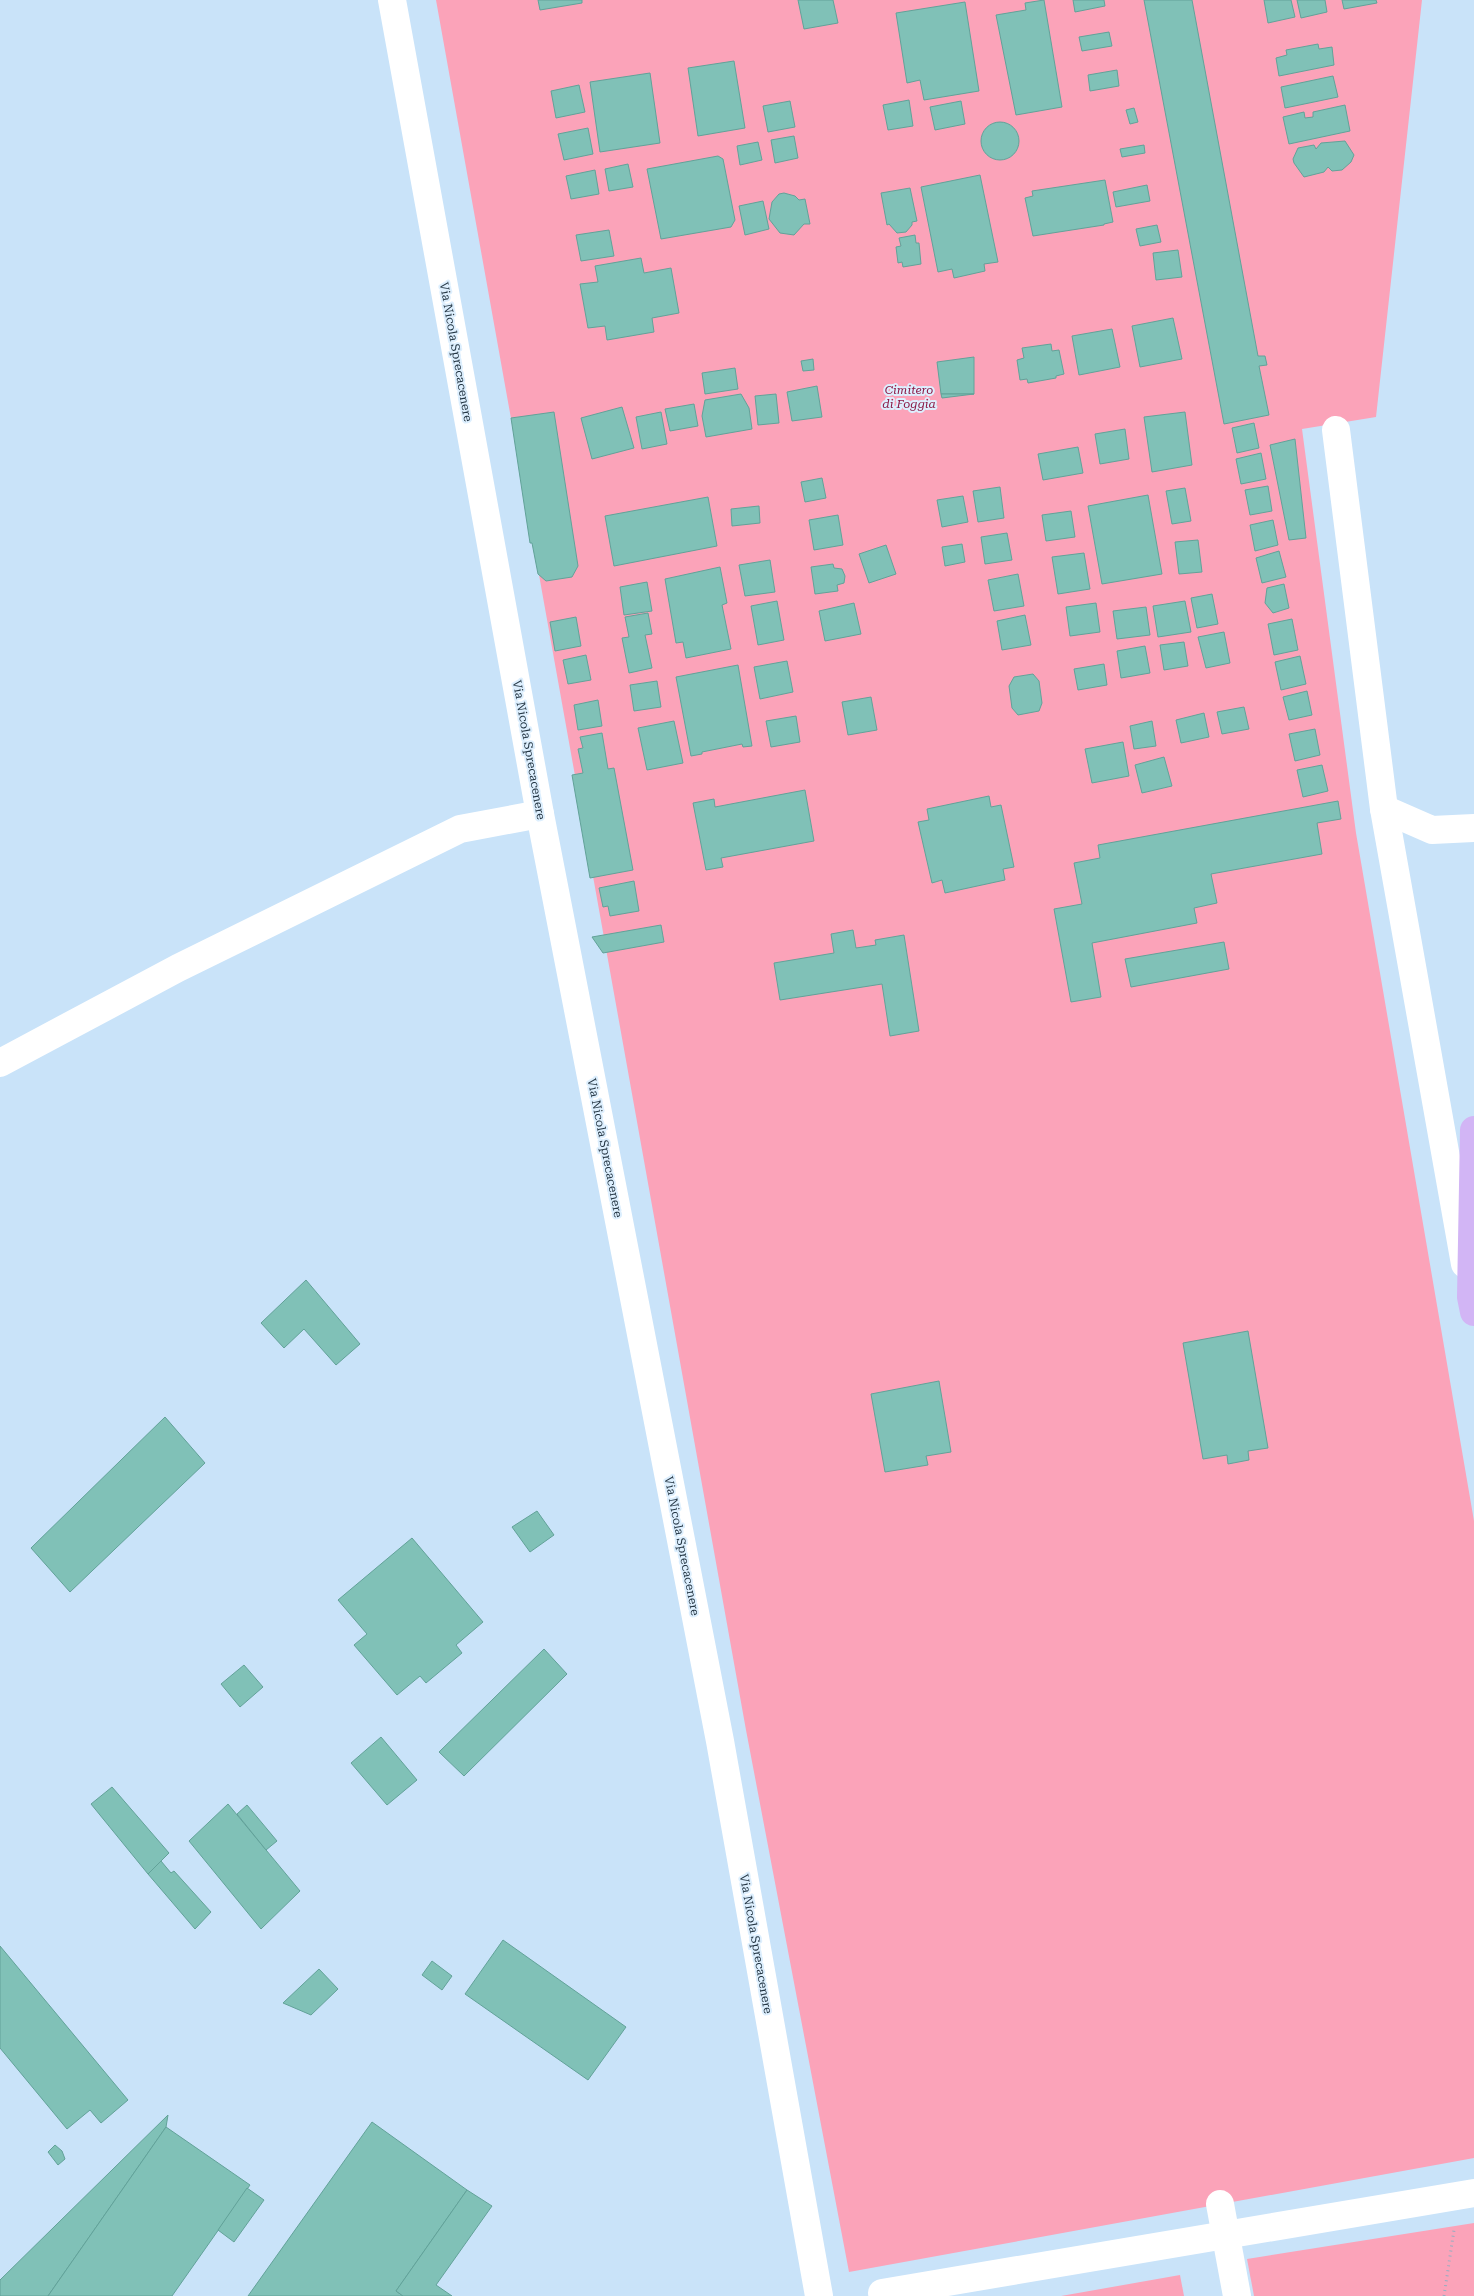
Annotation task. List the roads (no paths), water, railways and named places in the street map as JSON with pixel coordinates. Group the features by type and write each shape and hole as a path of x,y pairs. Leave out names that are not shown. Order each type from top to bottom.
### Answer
{"main road":[{"path":"1472,1304 1474,1130"}],"street":[{"name":"Via Nicola Sprecacenere","path":"392,0 540,814 720,1741 819,2296"},
{"path":"1336,430 1384,809 1472,1304"},
{"path":"1384,809 1432,830 1474,828"},
{"path":"0,1064 178,968 460,829 540,814"},
{"path":"882,2293 1466,2194"},
{"path":"1220,2204 1237,2296"}],"park label":[{"name":"Cimitero di Foggia","path":"909,397"}]}
